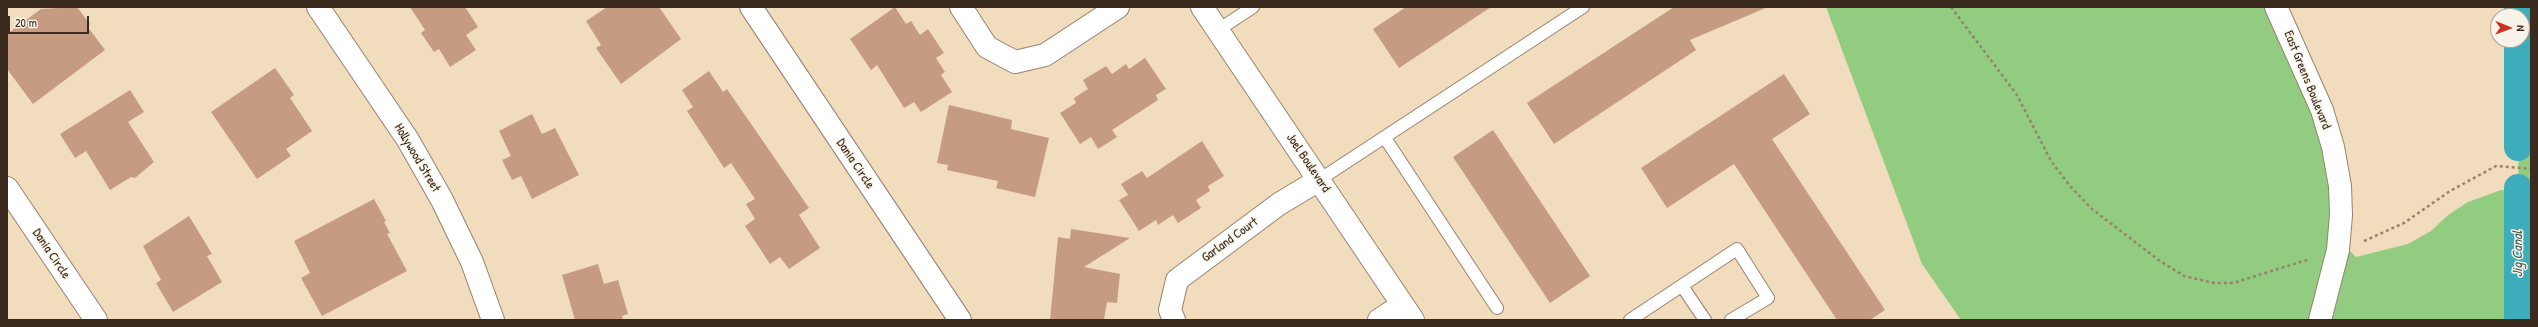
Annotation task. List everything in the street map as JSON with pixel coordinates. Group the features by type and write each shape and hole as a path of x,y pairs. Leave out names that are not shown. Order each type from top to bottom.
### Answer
{"street":[{"name":"Hollywood Street","path":"318,7 408,140 442,200 477,274 493,320"},
{"name":"Dania Circle","path":"751,7 960,320"},
{"path":"961,7 987,47 1015,62 1046,55 1118,7"},
{"name":"Joel Boulevard","path":"1202,7 1407,312"},
{"name":"East Greens Boulevard","path":"2276,7 2322,110 2333,147 2340,186 2341,215 2338,250 2320,320"},
{"name":"Garland Court","path":"1174,320 1170,310 1177,280 1279,204 1319,180"},
{"name":"Dania Circle","path":"7,188 96,320"},
{"path":"1380,320 1407,312"}],"lane":[{"path":"1218,30 1253,7"},
{"path":"1319,180 1583,7"},
{"path":"1385,138 1497,308"},
{"path":"1630,320 1737,249 1768,298 1731,320"},
{"path":"1682,286 1705,320"}],"path":[{"path":"1951,7 2017,95 2051,161 2070,186 2092,209 2160,261 2184,276 2214,283 2233,283 2338,250 2404,223 2450,191 2496,166 2531,169"}],"green space":[{"path":"1826,7 2279,7 2341,138 2346,247 2356,257 2408,244 2431,231 2448,215 2468,202 2501,190 2518,190 2520,48 2530,48 2530,8 2521,7 2531,7 2531,320 1961,320 1922,264"}],"building":[{"path":"77,7 90,24 87,26 105,50 33,104 7,69 7,34 41,9"},
{"path":"410,7 465,7 478,27 466,35 476,50 450,67 439,49 434,52 421,33 425,30"},
{"path":"607,7 659,7 681,39 621,84 596,48 601,45 586,21"},
{"path":"895,7 906,24 911,21 920,35 928,29 944,53 936,58 945,72 941,75 952,92 921,112 914,102 904,108 877,65 871,70 850,39"},
{"path":"1406,7 1491,7 1399,68 1373,29"},
{"path":"1674,7 1768,7 1690,40 1696,50 1554,144 1527,103"},
{"path":"1145,58 1166,89 1156,95 1158,100 1112,130 1117,137 1098,149 1091,137 1080,144 1060,113 1076,103 1074,98 1088,89 1083,80 1106,66 1112,74 1126,64 1129,69"},
{"path":"275,68 294,95 290,98 312,131 286,149 291,156 257,179 211,112"},
{"path":"709,71 723,92 727,89 809,208 799,215 820,248 789,269 780,257 770,264 745,226 755,219 746,204 755,199 731,163 724,168 687,111 693,107 682,90"},
{"path":"1784,74 1810,114 1772,139 1885,310 1870,320 1837,320 1734,164 1667,208 1641,168"},
{"path":"130,90 144,112 128,122 154,162 135,178 131,177 110,190 86,151 75,158 60,134"},
{"path":"949,105 1012,120 1011,129 1049,138 1035,197 996,188 998,181 947,170 948,165 937,163"},
{"path":"532,114 542,134 555,128 579,175 532,199 521,176 512,180 502,160 511,156 499,131"},
{"path":"1493,130 1590,276 1550,303 1453,157"},
{"path":"1202,141 1224,176 1208,186 1210,191 1196,200 1201,208 1178,223 1173,215 1158,225 1156,220 1139,231 1119,200 1128,195 1121,184 1142,171 1147,178"},
{"path":"374,199 386,221 384,222 390,233 387,234 407,271 322,316 301,278 310,273 294,241"},
{"path":"189,216 212,254 207,256 222,282 173,312 156,283 161,280 143,246"},
{"path":"1071,229 1130,238 1084,267 1120,274 1117,303 1107,302 1104,320 1050,320 1058,237 1070,239"},
{"path":"598,264 604,284 618,280 628,314 622,316 623,320 575,320 562,275"}],"waterway":[{"name":"Jig Canal","path":"2518,48 2518,147"},
{"name":"Jig Canal","path":"2518,188 2518,320"}]}
